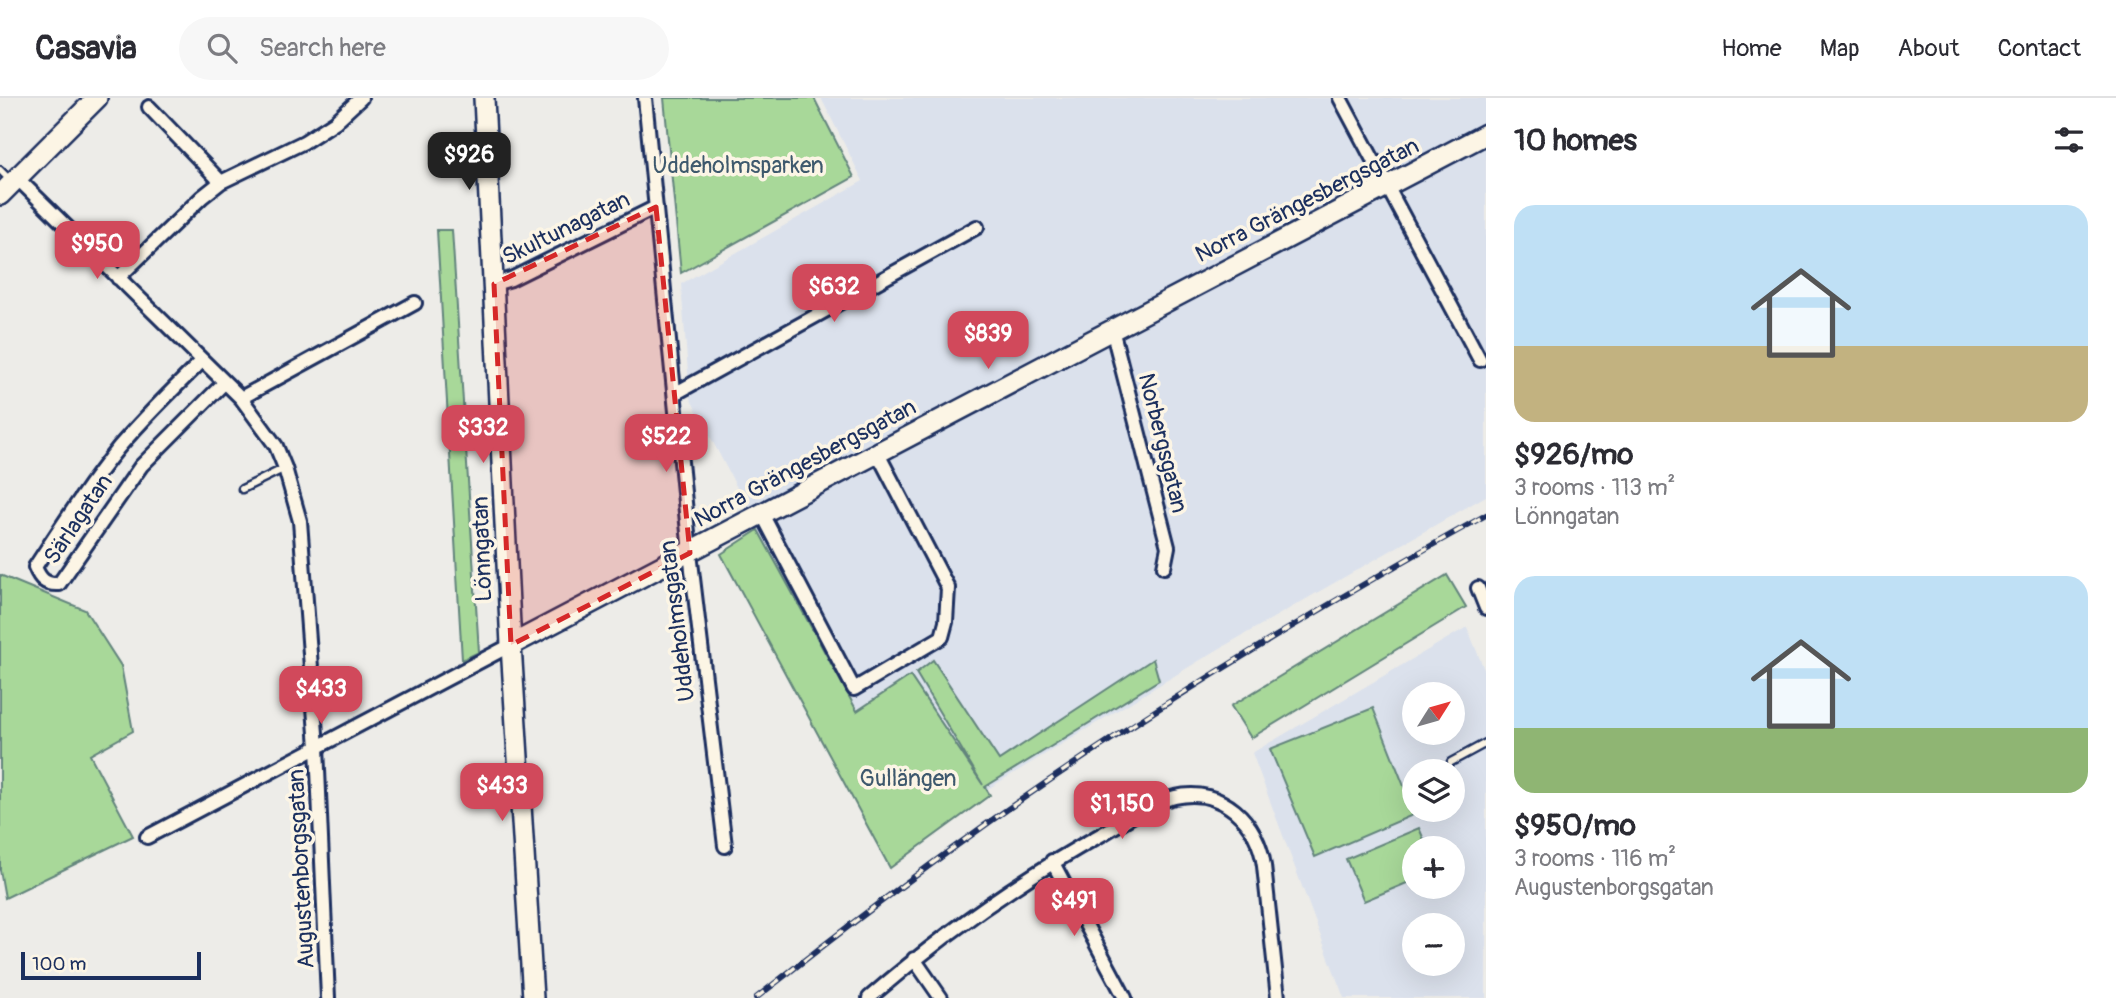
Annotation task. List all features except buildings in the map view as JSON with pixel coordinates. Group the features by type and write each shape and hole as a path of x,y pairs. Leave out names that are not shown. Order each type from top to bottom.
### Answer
{"street":[{"path":"118,278 221,182 304,142 335,122 361,98"},
{"name":"Lönngatan","path":"484,98 511,645 533,998"},
{"name":"Uddeholmsgatan","path":"645,98 690,553 725,846"},
{"path":"1340,98 1480,360"},
{"path":"7,181 88,101"},
{"path":"149,107 221,182"},
{"name":"Norra Grängesbergsgatan","path":"147,837 690,553 761,512 1486,135"},
{"name":"Augustenborgsgatan","path":"7,181 118,278 241,398 276,446 285,468 300,521 317,747 328,998"},
{"name":"Skultunagatan","path":"494,284 511,279 656,207"},
{"path":"676,393 977,227"},
{"path":"241,398 415,303"},
{"name":"Norbergsgatan","path":"1112,329 1168,547 1164,567"},
{"name":"Särlagatan","path":"202,361 143,421 88,486 35,567 40,579 49,585 59,584 141,466 224,383"},
{"path":"761,512 854,689 942,638 946,622 948,588 877,452"},
{"path":"1478,588 1486,608"},
{"path":"869,998 958,925 1052,862 1155,805 1177,796 1208,797 1231,807 1249,824 1262,852 1278,998"},
{"path":"1052,862 1125,998"},
{"path":"914,959 941,998"}],"lane":[{"path":"242,489 285,468"},
{"path":"1457,759 1486,743"}],"highlighted area":[{"path":"656,207 690,553 511,645 494,284"}],"shaded area":[{"path":"821,98 1486,98 1486,496 1217,650 986,790 854,711 690,398 681,284 863,181"},
{"path":"1467,627 1486,674 1486,998 1344,998 1252,753"}],"green space":[{"name":"Uddeholmsparken","path":"664,98 814,98 854,177 681,273"},
{"path":"437,230 452,230 479,652 462,660"},
{"name":"Gullängen","path":"758,530 857,711 910,676 983,785 916,673 933,660 999,760 1153,659 1159,680 985,787 990,795 890,868 721,554"},
{"path":"0,575 85,610 121,666 133,731 90,755 133,836 5,898 0,870"},
{"path":"1447,575 1466,607 1251,738 1231,706"},
{"path":"1373,708 1402,781 1402,820 1315,857 1270,749"},
{"path":"1419,828 1422,836 1402,836 1402,885 1364,901 1346,859"}],"railway":[{"path":"756,998 867,912 1042,785 1229,664 1486,515"}]}
